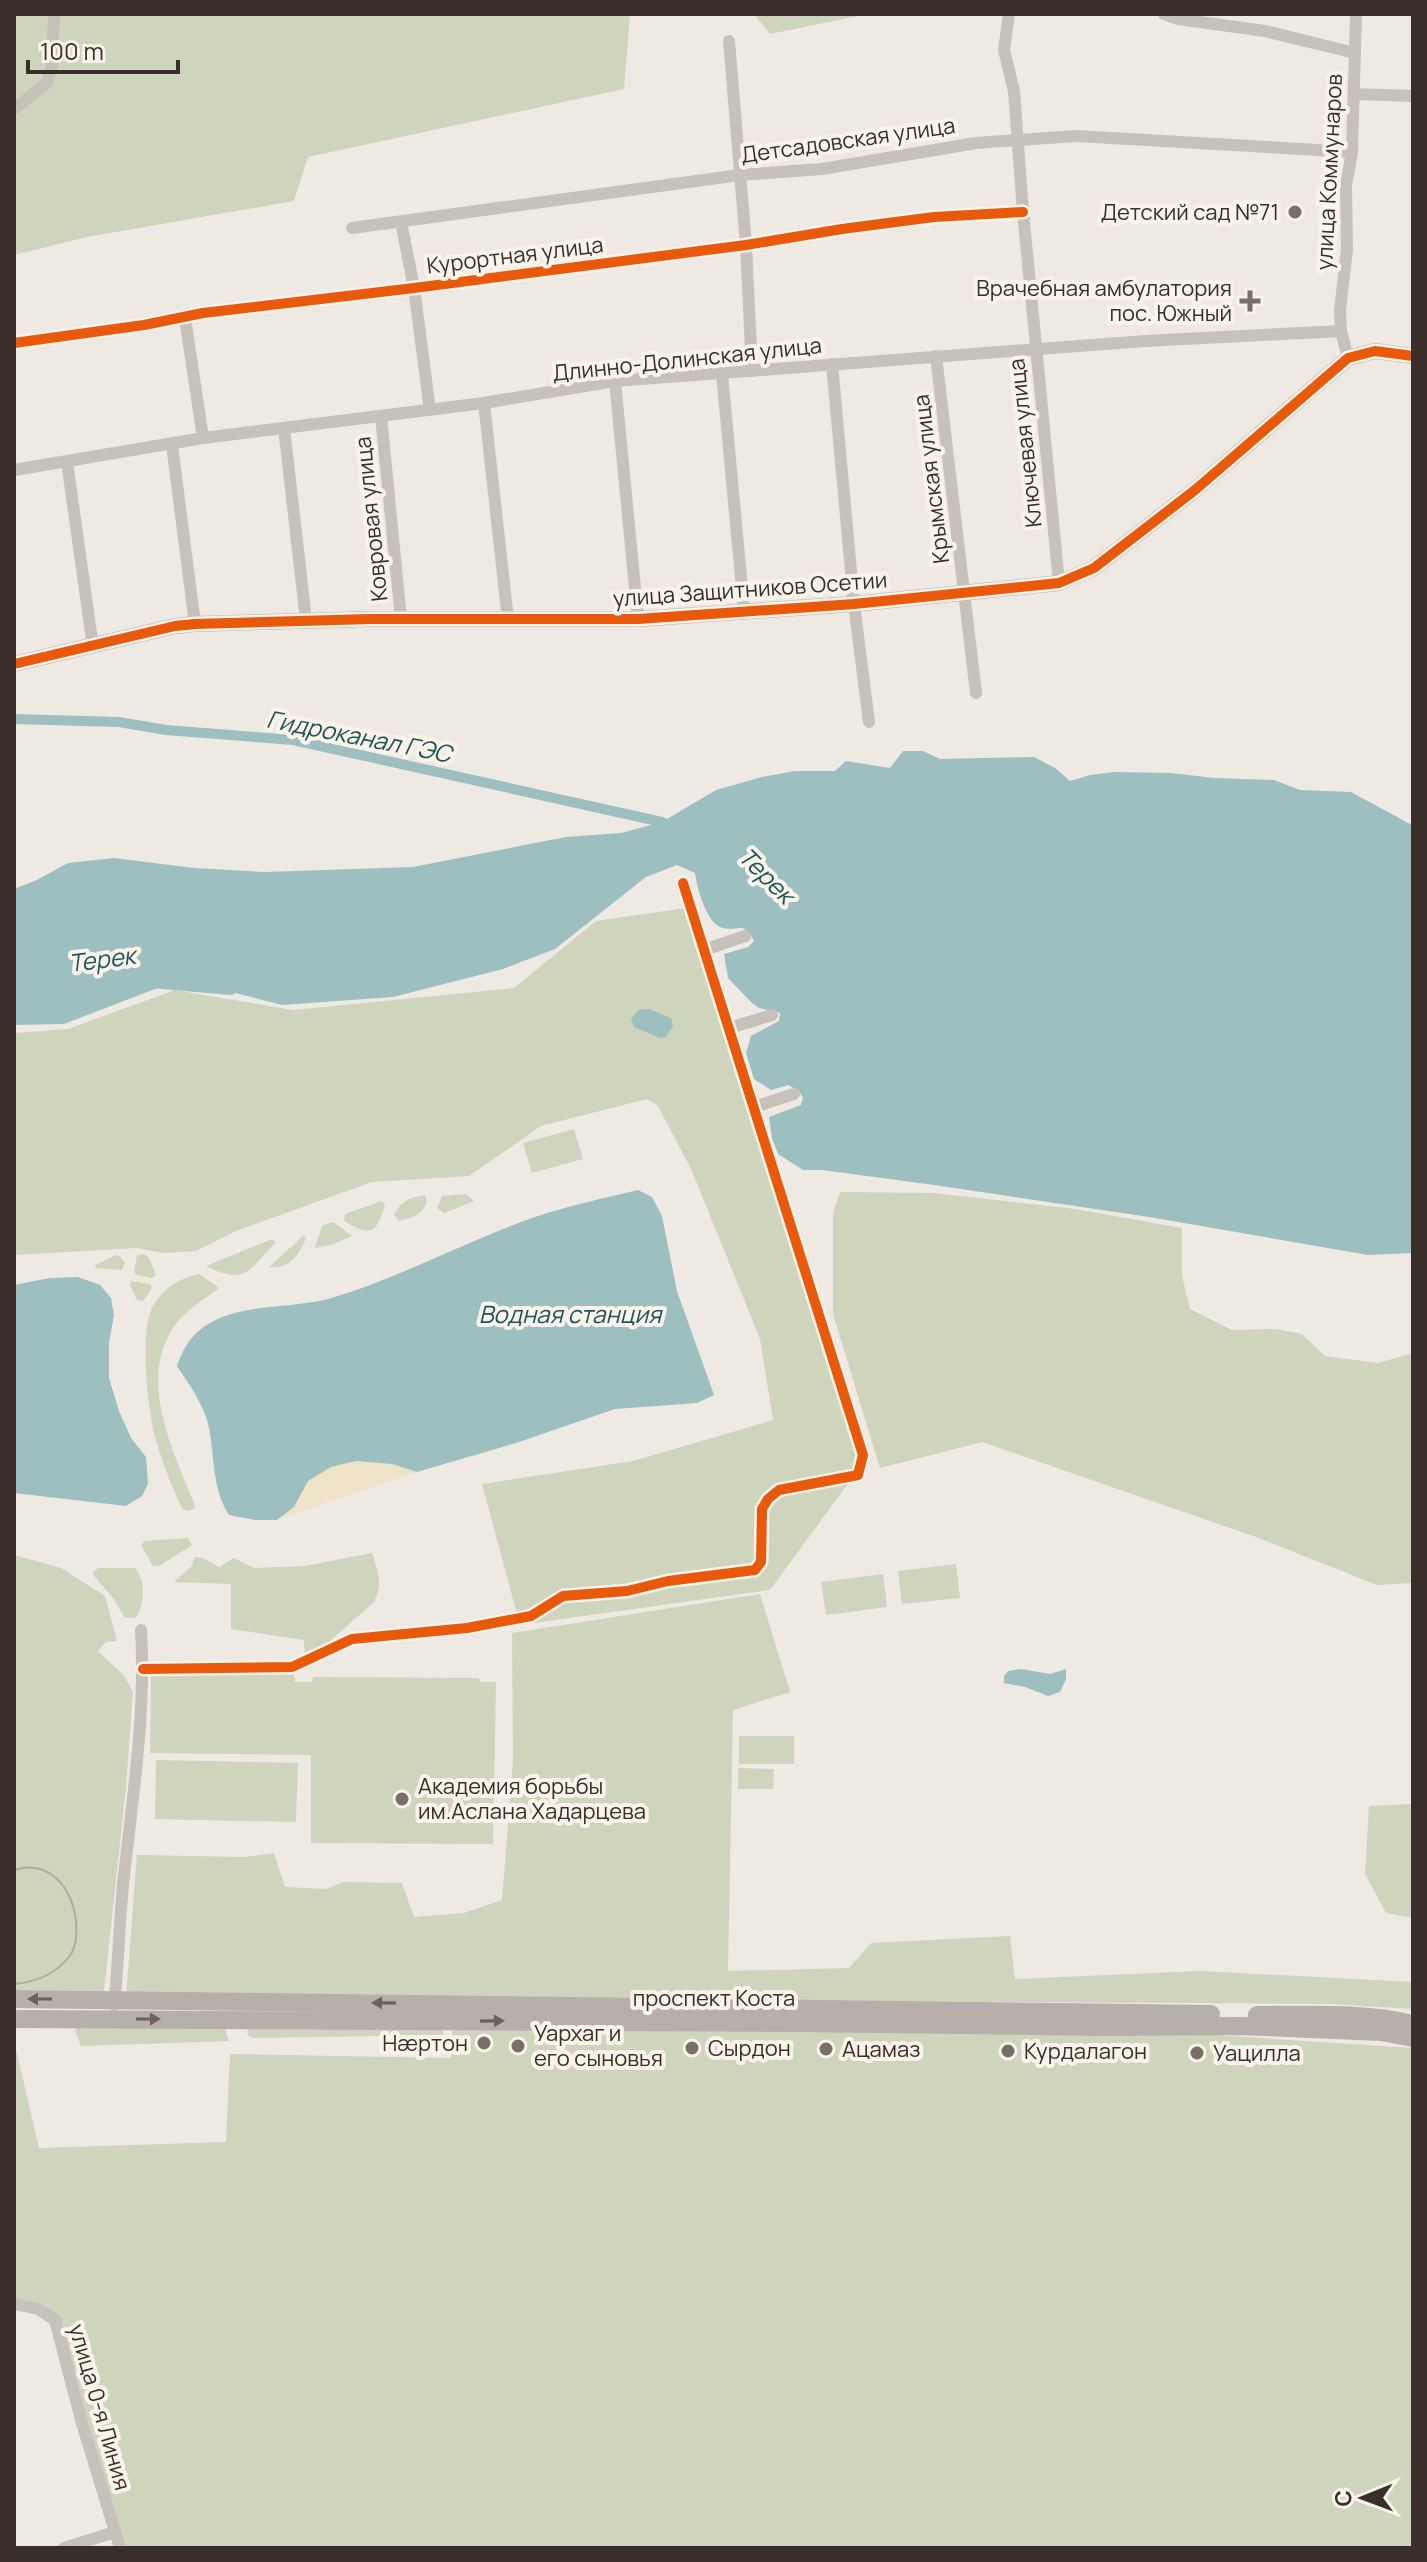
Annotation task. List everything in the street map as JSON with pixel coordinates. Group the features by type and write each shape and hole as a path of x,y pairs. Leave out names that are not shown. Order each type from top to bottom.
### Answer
{"main road":[{"name":"проспект Коста","path":"14,1999 1351,2016 1413,2024"},
{"name":"проспект Коста","path":"14,2019 1241,2026 1381,2032 1413,2038"}],"street":[{"path":"14,109 47,83 52,67 54,14"},
{"name":"Ключевая улица","path":"1009,14 1004,50 1014,91 1059,583"},
{"path":"1164,14 1178,19 1265,31 1355,53"},
{"name":"улица Коммунаров","path":"1341,331 1340,310 1347,249 1346,186 1352,152 1356,14"},
{"path":"729,41 746,245 752,371"},
{"path":"1354,94 1413,96"},
{"name":"Детсадовская улица","path":"352,228 740,175 822,169 976,143 1076,136 1352,152"},
{"name":"Курортная улица","path":"14,343 203,313 746,245 934,217 1023,212"},
{"path":"401,222 414,288 430,410"},
{"path":"185,318 203,438"},
{"path":"1341,331 1348,358 1375,351 1413,356"},
{"name":"Длинно-Долинская улица","path":"14,470 203,438 484,403 615,381 1145,341 1341,331"},
{"name":"Крымская улица","path":"936,356 976,693"},
{"name":"улица Защитников Осетии","path":"14,664 195,624 306,620 638,619 854,604 1059,583 1094,568 1170,509 1348,358"},
{"path":"832,364 854,604 869,722"},
{"path":"722,373 744,610"},
{"path":"615,381 638,619"},
{"path":"484,403 508,620"},
{"name":"Ковровая улица","path":"381,416 401,619"},
{"path":"284,428 306,620"},
{"path":"172,445 195,624"},
{"path":"67,462 93,647"},
{"path":"143,1669 292,1667 352,1639 467,1628 531,1616 563,1596 627,1591 668,1581 755,1570 761,1562 762,1509 768,1499 779,1490 858,1475 863,1455 683,883"},
{"path":"704,950 745,936"},
{"path":"729,1028 772,1015"},
{"path":"754,1107 794,1094"},
{"path":"112,2019 135,1786 143,1669 141,1630"},
{"name":"улица 0-я Линия","path":"14,2304 38,2309 55,2320 81,2420 120,2548"},
{"path":"64,2548 115,2532"}],"green space":[{"path":"14,14 630,14 624,89 308,157 294,201 87,237 14,255"},
{"path":"754,14 868,14 770,34"},
{"path":"686,908 861,1466 770,1590 520,1625 482,1484 633,1461 773,1420 760,1339 692,1171 658,1106 647,1099 541,1126 469,1176 372,1182 236,1231 196,1251 165,1253 136,1248 14,1255 14,1033 68,1029 175,990 293,1010 514,988 596,921"},
{"path":"574,1129 583,1159 532,1173 523,1143"},
{"path":"840,1192 934,1193 1075,1209 1182,1228 1182,1276 1190,1309 1232,1330 1276,1329 1302,1334 1325,1356 1378,1363 1413,1353 1413,1583 1377,1585 1256,1537 982,1442 880,1468 833,1314 833,1214"},
{"path":"466,1194 474,1201 444,1213 437,1208 442,1196"},
{"path":"425,1195 427,1202 416,1215 399,1221 394,1215 406,1200"},
{"path":"382,1201 385,1205 382,1215 371,1230 366,1231 344,1221 345,1214"},
{"path":"333,1222 352,1236 315,1248 322,1226"},
{"path":"303,1236 306,1238 293,1260 283,1266 269,1267"},
{"path":"272,1239 276,1242 253,1267 239,1275 206,1266"},
{"path":"144,1254 156,1275 152,1278 134,1272 137,1255"},
{"path":"116,1255 125,1262 122,1270 96,1268 95,1265"},
{"path":"199,1274 219,1288 190,1309 176,1324 164,1345 159,1367 162,1414 194,1503 195,1508 188,1511 183,1510 175,1493 156,1440 145,1351 149,1316 154,1304 174,1284"},
{"path":"131,1281 150,1284 152,1288 143,1301 137,1300"},
{"path":"188,1538 192,1545 159,1566 153,1566 141,1545 145,1541"},
{"path":"372,1553 379,1584 373,1603 305,1663 304,1640 231,1629 231,1584 174,1582 192,1566 194,1557 203,1558 219,1567 234,1558 254,1568 305,1566"},
{"path":"14,1555 61,1568 105,1596 117,1641 106,1642 98,1651 124,1676 133,1692 104,1991 14,1990"},
{"path":"956,1564 960,1598 902,1604 898,1571"},
{"path":"99,1568 135,1568 143,1593 136,1618 124,1617 94,1576 93,1571"},
{"path":"883,1574 887,1607 826,1615 821,1582"},
{"path":"760,1594 790,1692 733,1710 728,1971 849,1968 871,1943 1010,1936 1015,1979 1200,1971 1413,1982 1413,2009 1331,2004 126,1996 137,1855 244,1857 274,1853 285,1887 325,1889 344,1882 402,1883 414,1917 464,1913 502,1900 513,1760 512,1633"},
{"name":"Академия борьбы им.Аслана Хадарцева","path":"151,1673 294,1674 295,1682 312,1682 313,1677 479,1678 480,1682 496,1682 493,1844 311,1843 311,1755 150,1753"},
{"path":"739,1736 794,1736 794,1764 739,1764"},
{"path":"156,1760 298,1763 296,1822 155,1819"},
{"path":"738,1768 774,1769 773,1789 738,1789"},
{"path":"1413,1804 1413,1918 1386,1913 1365,1874 1369,1806"},
{"path":"78,2026 224,2026 229,2041 81,2046 75,2031"},
{"path":"249,2027 443,2029 443,2035 254,2038 249,2037"},
{"path":"453,2027 1184,2033 1413,2048 1413,2548 125,2548 52,2311 14,2300 14,2049 39,2148 226,2142 230,2054 451,2058"}],"sand":[{"path":"357,1460 392,1464 417,1472 277,1520 294,1507 308,1481 331,1467"}],"water":[{"path":"903,751 923,751 940,759 1034,757 1055,768 1070,781 1114,772 1274,780 1300,790 1351,792 1412,825 1413,1253 1368,1255 1149,1217 934,1185 803,1170 778,1154 769,1117 801,1105 803,1098 799,1091 788,1085 771,1090 754,1079 746,1053 751,1036 779,1021 780,1013 759,1008 728,978 724,954 748,947 754,941 744,929 717,925 703,904 695,873 677,865 646,877 555,949 503,969 393,997 282,1005 181,979 64,1024 14,1025 14,889 68,863 114,858 194,868 265,872 413,867 566,837 621,833 662,822 716,790 795,771 835,771 846,761 890,768"},
{"path":"649,1009 671,1018 673,1026 666,1037 660,1038 634,1027 631,1019 638,1010"},
{"name":"Водная станция","path":"638,1190 652,1197 662,1216 677,1291 714,1395 697,1403 615,1409 417,1472 392,1464 356,1461 331,1467 308,1481 294,1507 277,1520 229,1515 217,1484 207,1420 177,1366 188,1343 204,1326 246,1310 328,1299 382,1281 538,1216"},
{"path":"78,1277 100,1285 111,1298 114,1315 109,1343 109,1378 131,1438 146,1457 148,1484 142,1496 126,1506 14,1493 14,1285 50,1278"},
{"path":"1021,1669 1050,1674 1066,1669 1066,1679 1060,1692 1048,1696 1004,1683 1008,1671"}],"waterway":[{"name":"Гидроканал ГЭС","path":"14,719 119,722 166,730 293,740 662,822 672,829"},
{"name":"Терек","path":"152,979 230,986"}],"tram line":[{"path":"14,1870 38,1869 57,1879 70,1898 76,1921 75,1944 63,1963 51,1973 14,1984"}],"cycle path":[{"path":"14,343 144,325 203,313 746,245 934,217 1023,212"},
{"path":"14,664 195,624 371,619 638,619 854,604 1059,583 1094,568 1195,490 1348,358 1375,351 1413,356"},
{"path":"143,1669 292,1667 352,1639 467,1628 531,1616 563,1596 627,1591 668,1581 755,1570 761,1562 762,1509 768,1499 779,1490 858,1475 863,1455 683,883"}],"place":[{"name":"Детский сад №71","path":"1295,212"},
{"name":"Врачебная амбулатория пос. Южный","path":"1250,301"},
{"name":"Академия борьбы им.Аслана Хадарцева","path":"402,1799"},
{"name":"Нæртон","path":"484,2043"},
{"name":"Уархаг и его сыновья","path":"518,2046"},
{"name":"Сырдон","path":"692,2048"},
{"name":"Ацамаз","path":"826,2049"},
{"name":"Курдалагон","path":"1008,2051"},
{"name":"Уацилла","path":"1197,2053"}]}
